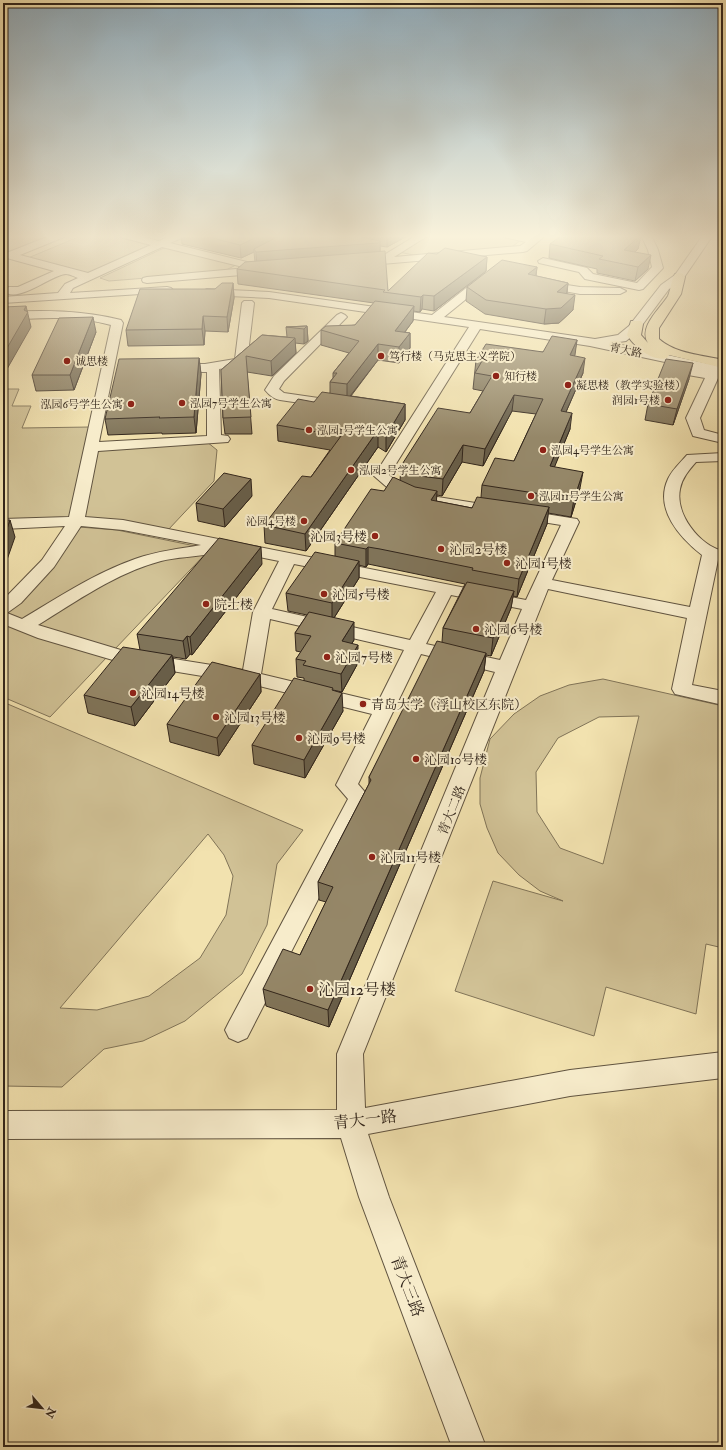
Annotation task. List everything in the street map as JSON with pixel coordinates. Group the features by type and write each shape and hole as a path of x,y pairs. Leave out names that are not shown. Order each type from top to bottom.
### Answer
{"main road":[{"path":"669,303 652,328 651,334 654,341 666,350 723,364"},
{"path":"636,324 634,335 638,341 650,349 681,362"}],"street":[{"path":"52,314 58,303"},
{"path":"160,368 213,367 241,362 249,346 248,303"},
{"name":"青大路","path":"322,303 590,342 723,371"},
{"path":"434,319 455,303"},
{"path":"590,342 622,338 636,324 653,303"},
{"path":"3,316 52,314 98,317 117,324 76,521 48,563 15,599 3,609"},
{"path":"341,317 279,379 272,390 280,396 358,407"},
{"name":"青大二路","path":"350,1054 544,583 571,522 415,498 401,492 381,476 411,415 477,325"},
{"path":"590,342 603,351 628,359 713,376 693,418 698,433 723,439"},
{"path":"294,348 309,350"},
{"path":"91,447 218,439 213,367"},
{"path":"108,368 123,368"},
{"path":"723,457 692,458 679,472 674,481 670,498 677,519 690,537 717,554 697,614 682,689 723,698"},
{"path":"3,524 76,521 123,525 532,606"},
{"path":"24,626 66,600 125,569 158,557 210,549 218,544"},
{"path":"251,678 262,612 289,558"},
{"path":"350,1054 506,668 532,606 544,583 697,614"},
{"path":"238,1030 360,798 346,784 446,589"},
{"path":"262,612 506,668"},
{"path":"3,618 44,634 123,657 251,678 384,710"},
{"name":"青大三路","path":"350,1054 351,1124 374,1197 469,1447"},
{"name":"青大一路","path":"3,1125 351,1124 570,1083 723,1066"}],"shaded area":[{"path":"3,389 19,389 12,406 31,406 22,428 90,427 72,519 3,522"},
{"path":"207,442 217,450 214,481 168,530 83,519 96,450"},
{"path":"79,527 117,530 210,549 114,650 48,630 5,613"},
{"path":"3,623 108,656 50,717 3,697"},
{"path":"603,679 723,706 723,948 706,944 696,1014 606,987 594,1036 455,991 493,881 563,901 540,891 519,875 498,853 487,828 480,804 480,778 490,739 514,714 540,696 569,685","holes":["639,716 603,864 560,848 537,812 536,772 558,738 599,717"]},
{"path":"3,702 303,830 277,864 267,925 242,974 185,1021 143,1041 104,1049 62,1087 3,1086","holes":["208,834 224,855 233,876 226,915 200,958 149,996 97,1010 60,1008"]}],"building":[{"path":"135,303 230,303 227,317 203,316 202,329 126,330"},
{"path":"374,303 414,306 395,331 410,333 399,347 378,344 347,384 330,382 337,373 333,373 359,341 321,330 326,326 355,325"},
{"path":"504,303 567,303 561,308 546,309"},
{"path":"26,306 24,310 28,312 3,355 3,307"},
{"path":"93,317 70,375 32,375 59,318"},
{"path":"307,326 304,329 286,327"},
{"path":"262,335 295,338 271,361 246,356 251,417 223,418 221,370"},
{"path":"552,336 577,340 570,355 585,358 561,411 572,413 550,466 583,472 574,499 482,485 495,458 514,461 543,399 514,395 485,449 463,445 443,479 420,476 407,471 401,466 438,408 470,413 492,376 475,373 482,361 476,360 486,344 543,352"},
{"path":"199,358 194,417 105,419 119,359"},
{"path":"666,359 693,363 677,409 648,404"},
{"path":"322,392 405,404 386,436 378,430 305,534 264,525 302,476 311,477 341,436 277,425 298,399 314,402"},
{"path":"224,473 251,479 223,509 196,503"},
{"path":"393,477 415,487 437,491 431,500 472,508 477,497 549,507 519,579 380,549 368,547 366,549 335,543 371,489 384,491"},
{"path":"3,520 10,520 3,540"},
{"path":"219,538 261,547 190,637 187,636 183,641 137,634"},
{"path":"315,552 359,561 332,603 286,593"},
{"path":"467,582 514,591 493,638 443,628"},
{"path":"309,612 354,622 342,641 358,645 341,674 303,665 306,661 296,659 311,636 295,633"},
{"path":"437,641 486,653 328,1010 263,989 283,949 300,955 333,887 318,882 371,780 369,777"},
{"path":"123,647 172,655 131,707 84,695"},
{"path":"212,662 260,674 217,738 167,724"},
{"path":"294,678 333,688 332,690 342,693 304,760 252,745"}],"place":[{"name":"笃行楼（马克思主义学院）","path":"381,356"},
{"name":"诚思楼","path":"67,361"},
{"name":"知行楼","path":"496,376"},
{"name":"凝思楼（教学实验楼）","path":"568,385"},
{"name":"润园1号楼","path":"668,400"},
{"name":"泓园7号学生公寓","path":"182,403"},
{"name":"泓园6号学生公寓","path":"131,404"},
{"name":"泓园1号学生公寓","path":"309,430"},
{"name":"泓园4号学生公寓","path":"543,450"},
{"name":"泓园2号学生公寓","path":"351,470"},
{"name":"泓园11号学生公寓","path":"531,496"},
{"name":"沁园4号楼","path":"304,521"},
{"name":"沁园3号楼","path":"375,536"},
{"name":"沁园2号楼","path":"441,549"},
{"name":"沁园1号楼","path":"507,563"},
{"name":"沁园5号楼","path":"324,594"},
{"name":"院士楼","path":"206,604"},
{"name":"沁园6号楼","path":"476,629"},
{"name":"沁园7号楼","path":"327,657"},
{"name":"沁园14号楼","path":"133,693"},
{"name":"青岛大学（浮山校区东院）","path":"363,704"},
{"name":"沁园13号楼","path":"216,717"},
{"name":"沁园9号楼","path":"299,738"},
{"name":"沁园10号楼","path":"416,759"},
{"name":"沁园11号楼","path":"372,857"},
{"name":"沁园12号楼","path":"310,989"}]}
